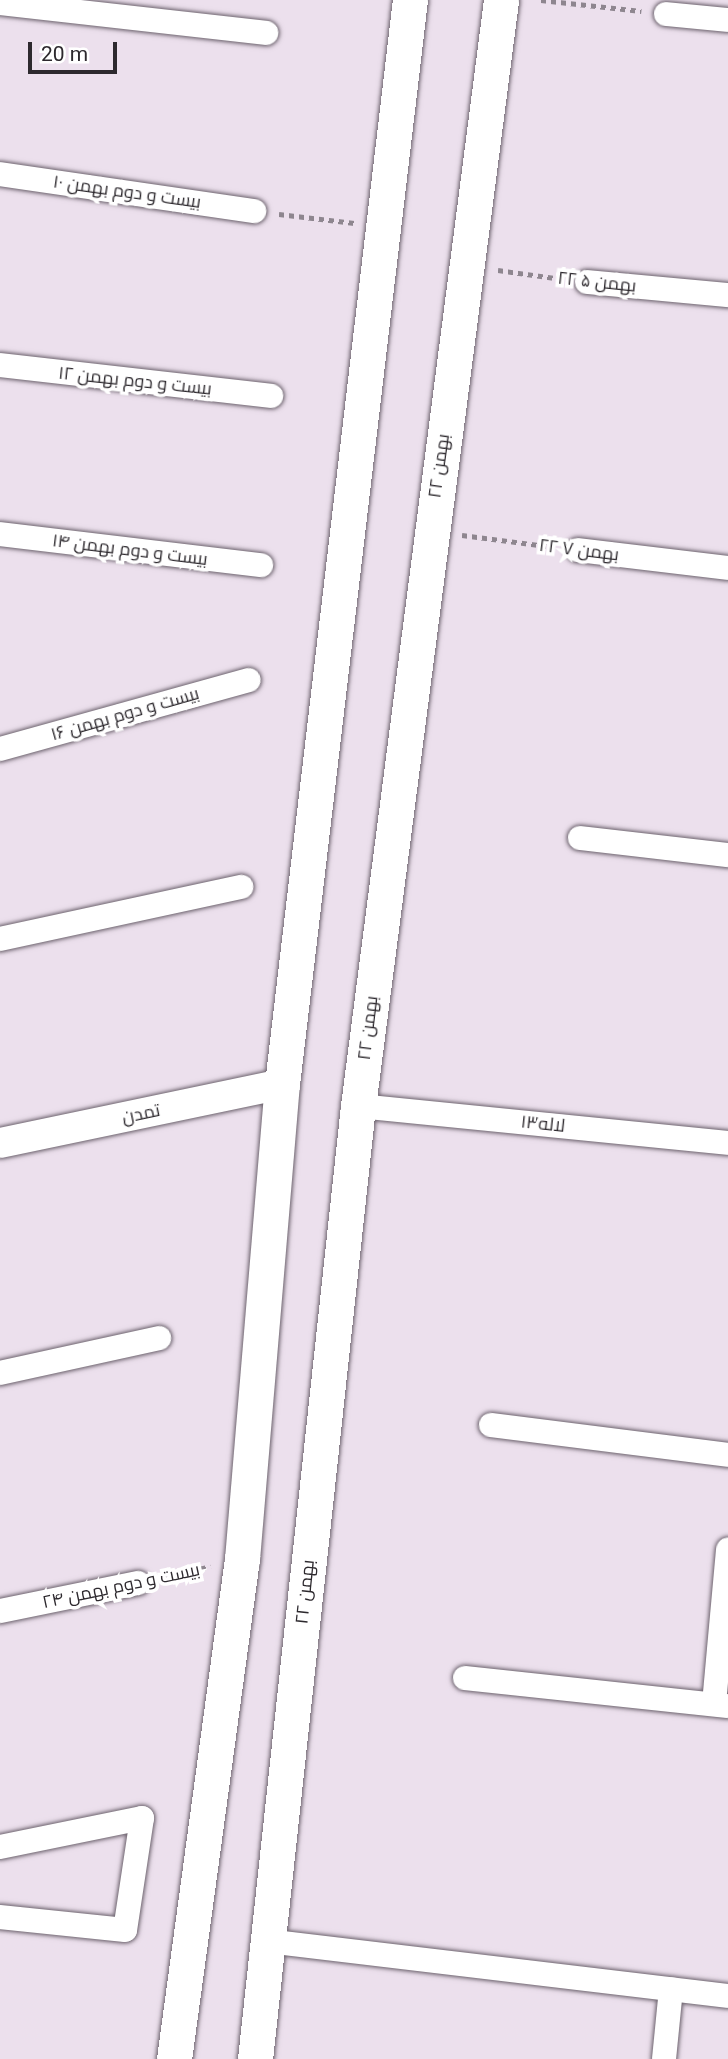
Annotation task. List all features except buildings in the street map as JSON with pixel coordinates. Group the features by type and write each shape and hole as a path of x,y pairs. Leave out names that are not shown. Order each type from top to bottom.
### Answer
{"main road":[{"path":"174,2059 242,1559 282,1084 410,0"},
{"name":"۲۲ بهمن","path":"255,2059 358,1106 430,531 501,0"}],"street":[{"path":"0,3 266,33"},
{"path":"666,13 728,20"},
{"name":"بیست و دوم بهمن ۱۰","path":"0,174 254,211"},
{"name":"۲۲ بهمن ۵","path":"587,282 728,295"},
{"name":"بیست و دوم بهمن ۱۲","path":"0,366 271,396"},
{"name":"بیست و دوم بهمن ۱۴","path":"0,534 261,565"},
{"name":"۲۲ بهمن ۷","path":"578,550 728,568"},
{"name":"بیست و دوم بهمن ۱۶","path":"0,749 249,680"},
{"path":"580,838 728,855"},
{"path":"0,939 241,887"},
{"name":"تمدن","path":"0,1143 282,1084"},
{"name":"لاله۱۳","path":"358,1106 728,1143"},
{"path":"0,1373 159,1338"},
{"path":"491,1425 728,1455"},
{"path":"466,1678 721,1705 728,1550"},
{"name":"بیست و دوم بهمن ۲۴","path":"0,1611 138,1583"},
{"path":"0,1847 142,1818 125,1930 0,1917"},
{"path":"267,1941 728,1996"},
{"path":"664,2059 671,1989"}],"path":[{"path":"541,0 666,13"},
{"path":"254,211 382,226"},
{"name":"۲۲ بهمن ۵","path":"467,265 587,282"},
{"name":"۲۲ بهمن ۷","path":"430,531 578,550"},
{"name":"بیست و دوم بهمن ۲۴","path":"138,1583 242,1559"}]}
